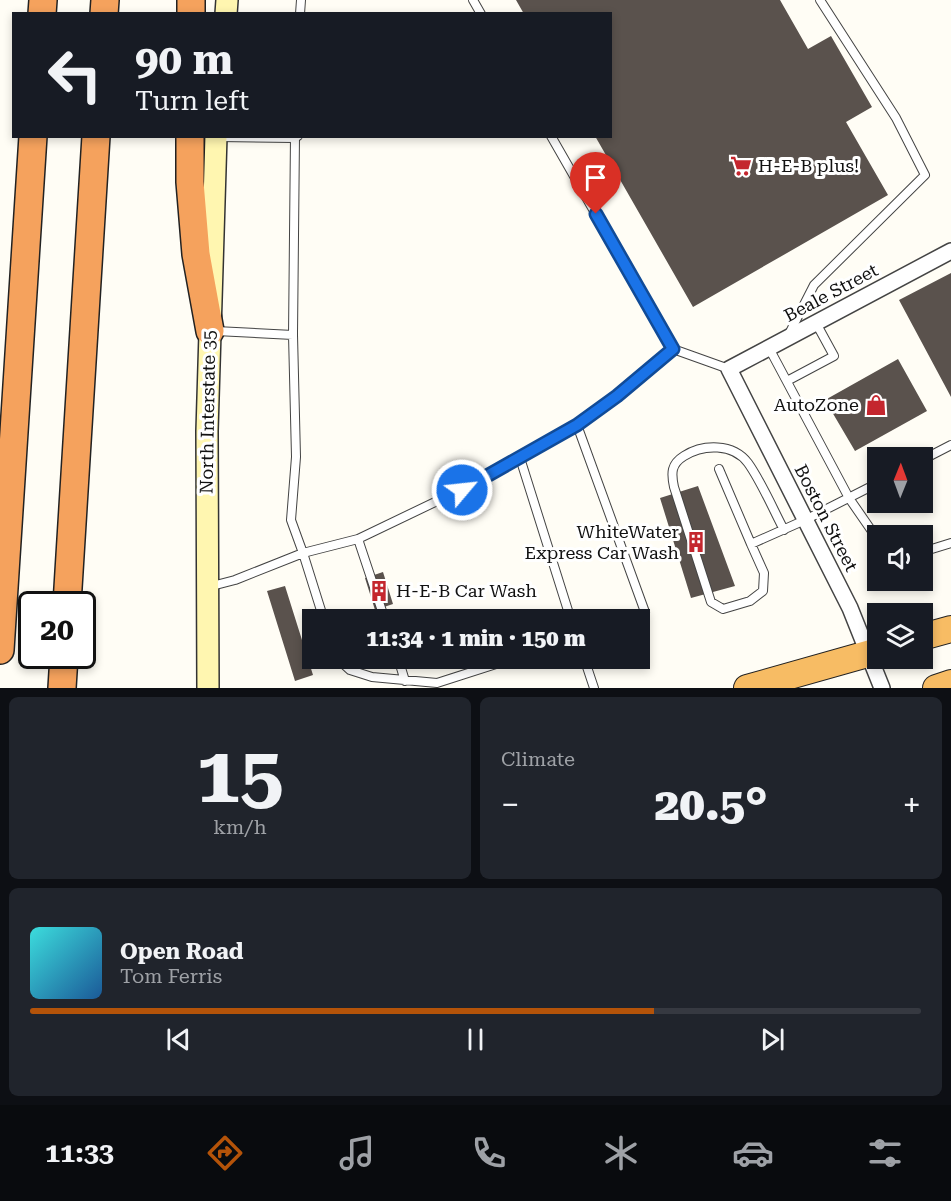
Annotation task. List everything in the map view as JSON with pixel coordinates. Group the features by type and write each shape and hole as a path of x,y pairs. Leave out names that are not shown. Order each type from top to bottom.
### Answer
{"highway":[{"path":"0,650 33,138"},
{"path":"68,591 96,138"},
{"path":"190,138 190,182 196,254 210,331"},
{"path":"933,634 951,629"},
{"path":"747,688 867,654"},
{"path":"62,688 63,669"},
{"path":"936,688 951,683"}],"main road":[{"name":"North Interstate 35","path":"208,688 207,431 216,138"}],"street":[{"name":"Beale Street","path":"729,369 951,251"},
{"name":"Boston Street","path":"729,369 867,641"},
{"name":"Boston Street","path":"877,669 882,688"}],"lane":[{"path":"787,338 814,285 925,175 896,118 820,0"},
{"path":"296,138 293,334 296,457 291,520 321,609"},
{"path":"552,138 673,349 729,369"},
{"path":"787,381 834,356 816,323"},
{"path":"210,331 293,334"},
{"path":"769,348 849,498 868,525"},
{"path":"207,587 234,580 303,553 358,539 440,501 577,425 629,387 673,349"},
{"path":"577,425 644,609"},
{"path":"933,454 951,445"},
{"path":"719,469 764,573 763,591 750,601 723,609 711,602 674,488 671,473 676,460 693,450 713,446 738,453 748,462 783,530"},
{"path":"520,458 568,609"},
{"path":"751,544 867,489"},
{"path":"358,539 381,609"},
{"path":"933,549 951,543"},
{"path":"349,669 372,677 437,682 479,669"},
{"path":"401,669 405,681"},
{"path":"588,669 594,688"}],"building":[{"name":"H-E-B plus!","path":"516,0 780,0 808,49 831,36 872,107 846,122 888,195 693,307 596,138 612,138 612,12 523,12"},
{"path":"951,273 951,397 899,300"},
{"name":"AutoZone","path":"898,359 927,411 855,451 825,400"},
{"name":"WhiteWater Express Car Wash","path":"698,486 735,586 691,598 660,498"},
{"name":"H-E-B Car Wash","path":"383,572 393,604 375,609 365,578"},
{"path":"285,586 302,640 302,669 311,669 313,675 295,681 267,591"}],"place":[{"name":"H-E-B plus!","path":"741,166"},
{"name":"AutoZone","path":"876,405"},
{"name":"WhiteWater Express Car Wash","path":"696,542"},
{"name":"H-E-B Car Wash","path":"379,591"}],"route":[{"path":"462,490 606,406 673,349 596,214"}]}
